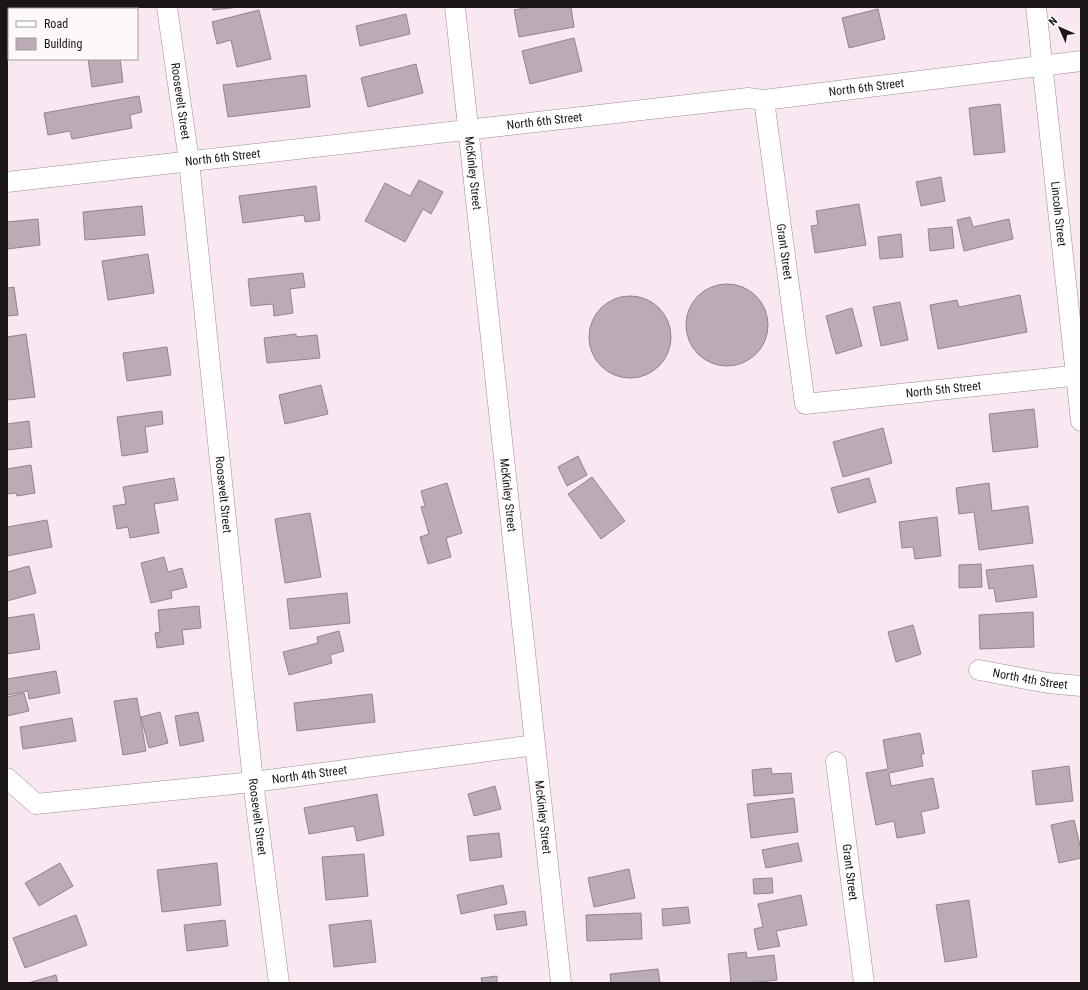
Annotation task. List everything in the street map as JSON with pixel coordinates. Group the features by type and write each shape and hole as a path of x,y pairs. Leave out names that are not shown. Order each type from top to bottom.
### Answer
{"street":[{"name":"Roosevelt Street","path":"167,7 189,161 253,782 279,983"},
{"name":"McKinley Street","path":"455,7 561,983"},
{"name":"Lincoln Street","path":"1036,7 1078,375 1081,421"},
{"name":"North 6th Street","path":"7,182 748,98 764,100 1081,61"},
{"name":"Grant Street","path":"764,100 805,404"},
{"name":"North 5th Street","path":"805,404 1078,375"},
{"name":"North 4th Street","path":"979,670 1048,683 1081,686"},
{"name":"North 4th Street","path":"7,778 36,804 253,782 535,745"},
{"name":"Grant Street","path":"836,762 864,983"}],"building":[{"path":"80,7 113,7 113,8"},
{"path":"213,7 239,7 213,10"},
{"path":"531,7 571,7 574,27 519,37 514,10"},
{"path":"878,9 885,39 849,48 842,18"},
{"path":"259,10 271,59 237,67 231,40 217,44 212,22"},
{"path":"406,14 410,34 360,46 356,26"},
{"path":"574,38 582,71 530,84 522,51"},
{"path":"88,60 120,60 123,82 92,87"},
{"path":"416,64 423,93 368,107 361,78"},
{"path":"306,75 310,107 228,117 223,85"},
{"path":"139,96 142,112 130,115 132,128 72,139 70,131 48,135 44,113"},
{"path":"1000,104 1005,152 974,155 969,108"},
{"path":"941,177 945,201 921,206 916,182"},
{"path":"419,180 443,192 431,214 423,209 405,242 365,221 385,183 410,196"},
{"path":"316,186 320,220 305,222 304,215 243,223 239,196"},
{"path":"859,204 866,245 815,253 811,226 818,225 816,211"},
{"path":"142,206 145,235 85,240 83,212"},
{"path":"970,217 973,227 1009,219 1013,239 964,251 957,220"},
{"path":"38,219 40,245 7,249 7,222"},
{"path":"952,227 954,248 930,251 928,229"},
{"path":"901,234 903,257 880,259 878,237"},
{"path":"148,254 154,293 108,300 102,261"},
{"path":"303,273 305,287 290,289 293,313 274,316 273,304 251,306 248,279"},
{"path":"727,284 743,287 756,296 765,309 768,325 765,341 756,354 743,363 727,366 711,363 698,354 689,341 686,325 689,309 698,296 711,287"},
{"path":"14,287 18,315 7,316 7,288"},
{"path":"1020,295 1027,332 938,349 930,305 957,300 959,307"},
{"path":"630,296 646,299 659,308 668,321 671,337 668,353 659,366 646,375 630,378 614,375 601,366 592,353 589,337 592,321 601,308 614,299"},
{"path":"900,302 908,340 881,346 873,307"},
{"path":"852,308 862,346 836,354 826,316"},
{"path":"26,334 35,397 7,400 7,337"},
{"path":"296,334 296,337 317,335 320,358 267,363 264,338"},
{"path":"167,347 171,375 127,381 123,353"},
{"path":"321,385 328,414 285,424 279,395"},
{"path":"1034,409 1038,447 993,452 989,414"},
{"path":"162,411 163,424 145,427 148,452 122,456 117,417"},
{"path":"29,421 32,447 7,450 7,424"},
{"path":"883,428 892,463 843,477 833,442"},
{"path":"578,456 587,475 567,486 558,467"},
{"path":"31,465 35,493 17,496 16,493 7,494 7,469"},
{"path":"592,477 625,521 601,539 568,494"},
{"path":"174,478 178,500 154,504 159,533 130,538 128,527 117,529 113,506 126,504 123,487"},
{"path":"869,478 876,502 838,513 831,488"},
{"path":"447,483 462,533 446,538 451,557 428,564 420,537 429,534 421,507 425,506 421,491"},
{"path":"989,483 992,511 1028,506 1033,543 979,550 974,512 959,514 956,488"},
{"path":"310,513 321,577 285,583 275,519"},
{"path":"937,517 941,556 915,559 913,547 902,548 899,522"},
{"path":"47,520 52,547 7,556 7,527"},
{"path":"164,557 168,572 182,568 187,587 171,591 172,598 151,603 141,563"},
{"path":"981,564 982,587 959,588 959,565"},
{"path":"1033,565 1037,597 996,602 994,588 989,589 986,570"},
{"path":"29,566 36,593 7,601 7,572"},
{"path":"347,593 350,623 290,629 287,599"},
{"path":"199,606 201,628 182,630 184,644 157,648 155,633 160,632 158,610"},
{"path":"1033,612 1034,647 980,649 979,615"},
{"path":"34,614 40,649 7,654 7,618"},
{"path":"913,625 921,654 896,662 888,632"},
{"path":"339,631 344,651 330,655 332,663 289,675 283,652 318,643 317,637"},
{"path":"56,671 60,693 29,699 28,691 7,695 7,679"},
{"path":"24,693 29,711 7,716 7,697"},
{"path":"372,694 375,722 297,731 294,703"},
{"path":"137,698 146,751 123,755 114,701"},
{"path":"160,712 168,743 149,748 141,717"},
{"path":"198,712 204,741 180,746 175,716"},
{"path":"72,718 76,741 23,749 20,727"},
{"path":"920,733 924,754 921,754 923,766 889,773 891,786 933,778 939,808 921,812 925,833 897,838 894,821 876,825 866,773 888,769 883,740"},
{"path":"1069,766 1073,801 1036,805 1032,771"},
{"path":"771,768 772,774 791,773 793,793 754,796 752,770"},
{"path":"495,786 501,809 474,816 468,794"},
{"path":"377,794 384,835 357,841 354,826 309,834 304,808"},
{"path":"794,798 798,832 751,838 747,804"},
{"path":"1074,820 1081,850 1081,858 1059,863 1051,825"},
{"path":"499,833 502,857 470,861 467,836"},
{"path":"798,843 802,861 766,868 762,850"},
{"path":"364,854 368,896 326,900 322,857"},
{"path":"60,863 73,886 39,906 25,883"},
{"path":"217,863 221,905 162,912 157,870"},
{"path":"629,869 635,898 594,907 588,878"},
{"path":"772,878 773,893 754,894 753,879"},
{"path":"503,885 507,904 461,914 457,895"},
{"path":"801,895 807,925 776,931 780,946 758,950 754,929 763,927 758,904"},
{"path":"969,900 977,957 945,962 936,905"},
{"path":"688,907 690,923 663,926 662,909"},
{"path":"525,911 527,925 497,930 494,915"},
{"path":"641,913 642,939 587,941 586,915"},
{"path":"76,915 87,945 25,968 13,938"},
{"path":"225,920 228,946 187,951 184,925"},
{"path":"371,920 376,962 334,967 329,925"},
{"path":"746,952 747,958 774,955 777,980 751,983 731,983 728,954"},
{"path":"658,969 660,983 611,983 610,974"},
{"path":"56,975 58,983 31,983 31,982"},
{"path":"497,976 497,983 482,983 481,978"}]}
